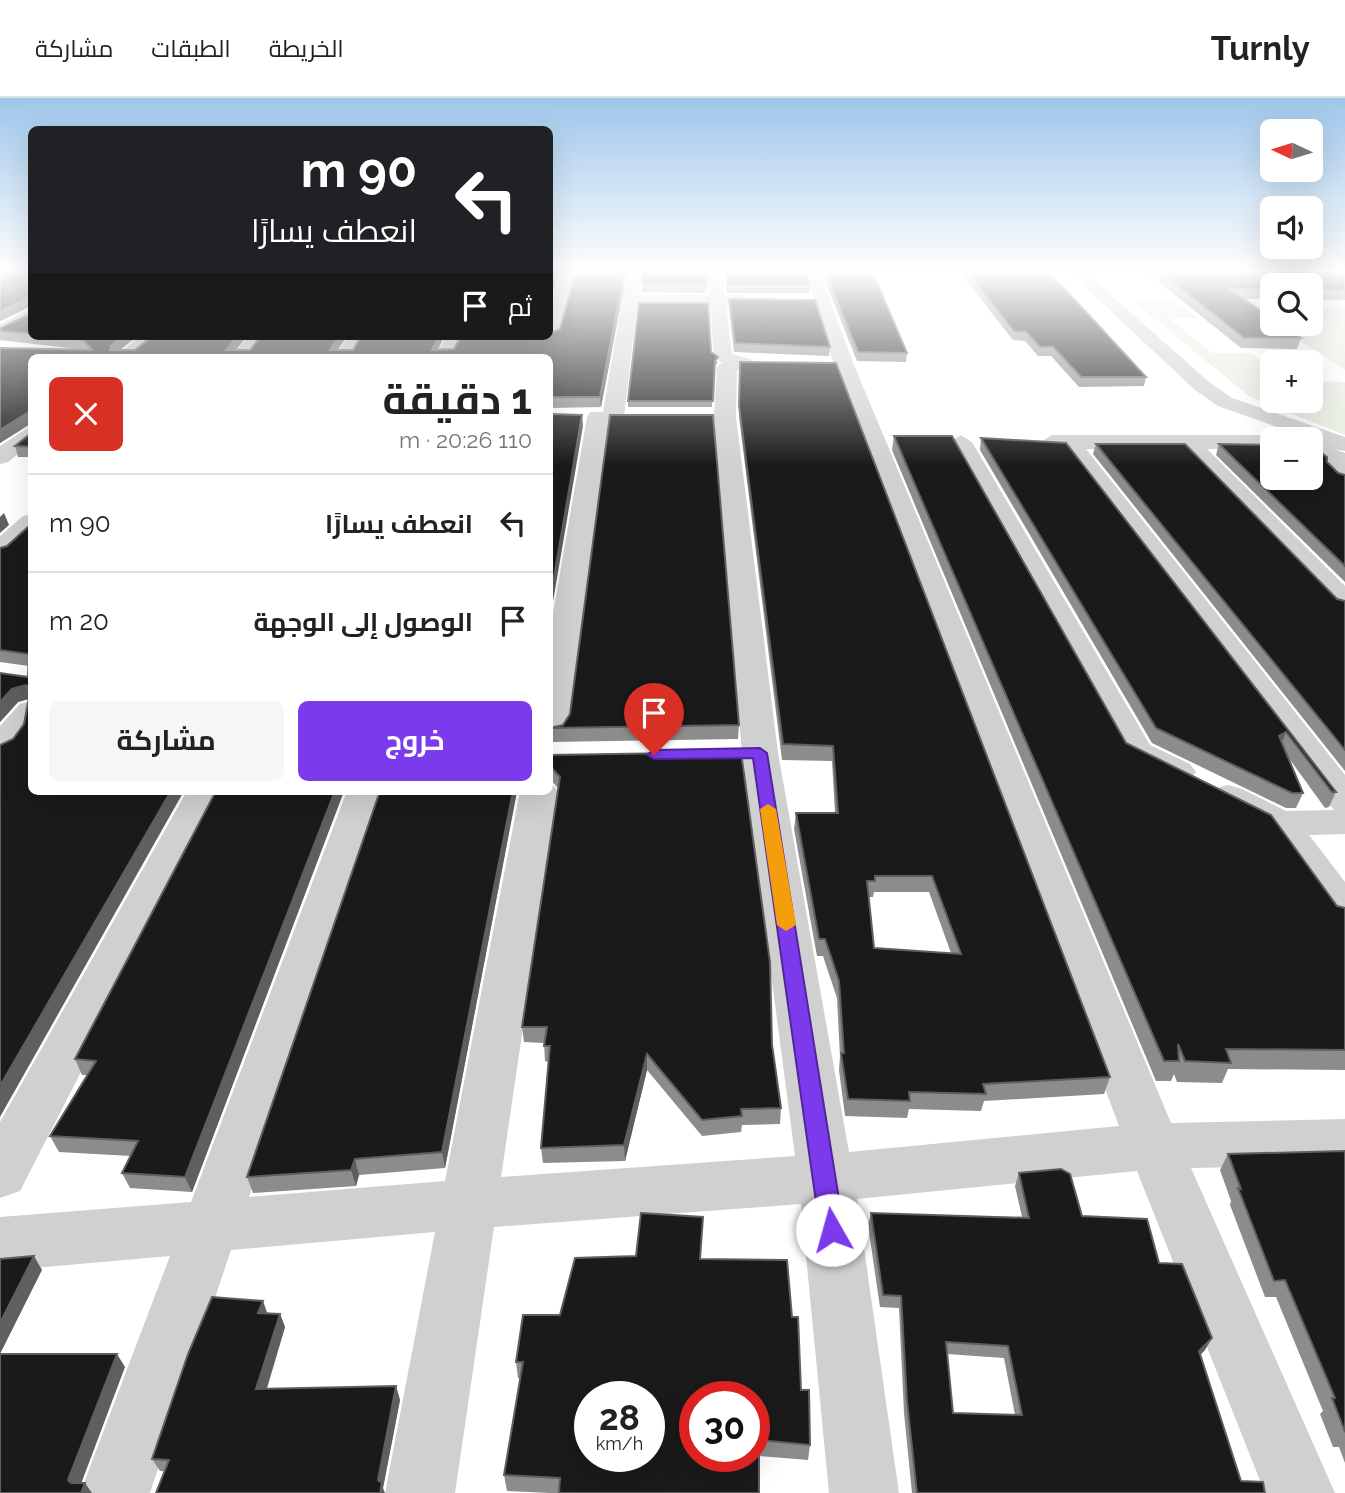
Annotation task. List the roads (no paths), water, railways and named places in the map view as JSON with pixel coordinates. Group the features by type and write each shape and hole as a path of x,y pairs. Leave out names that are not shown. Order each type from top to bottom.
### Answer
{"street":[{"path":"553,735 595,417 620,336"},
{"path":"736,336 740,362 711,417 740,753 826,1178 864,1493"},
{"path":"825,336 832,364 888,440 1154,1146 1300,1493"},
{"path":"1147,336 1202,386 1225,402 1345,444"},
{"path":"128,354 147,340"},
{"path":"242,354 256,340"},
{"path":"344,354 356,340"},
{"path":"1191,401 1213,412 1260,428"},
{"path":"595,417 641,417"},
{"path":"0,457 28,435"},
{"path":"1186,441 1345,603"},
{"path":"962,442 1136,752 1279,823 1345,822"},
{"path":"1028,442 1260,442"},
{"path":"1069,442 1345,801"},
{"path":"1323,452 1345,462 1337,470 1345,477"},
{"path":"0,550 28,526"},
{"path":"0,749 28,716"},
{"path":"0,1174 204,795"},
{"path":"115,1493 365,795"},
{"path":"421,1493 543,795"},
{"path":"1279,823 1345,913"},
{"path":"0,1244 470,1204 826,1178 1154,1146 1345,1142"}]}
